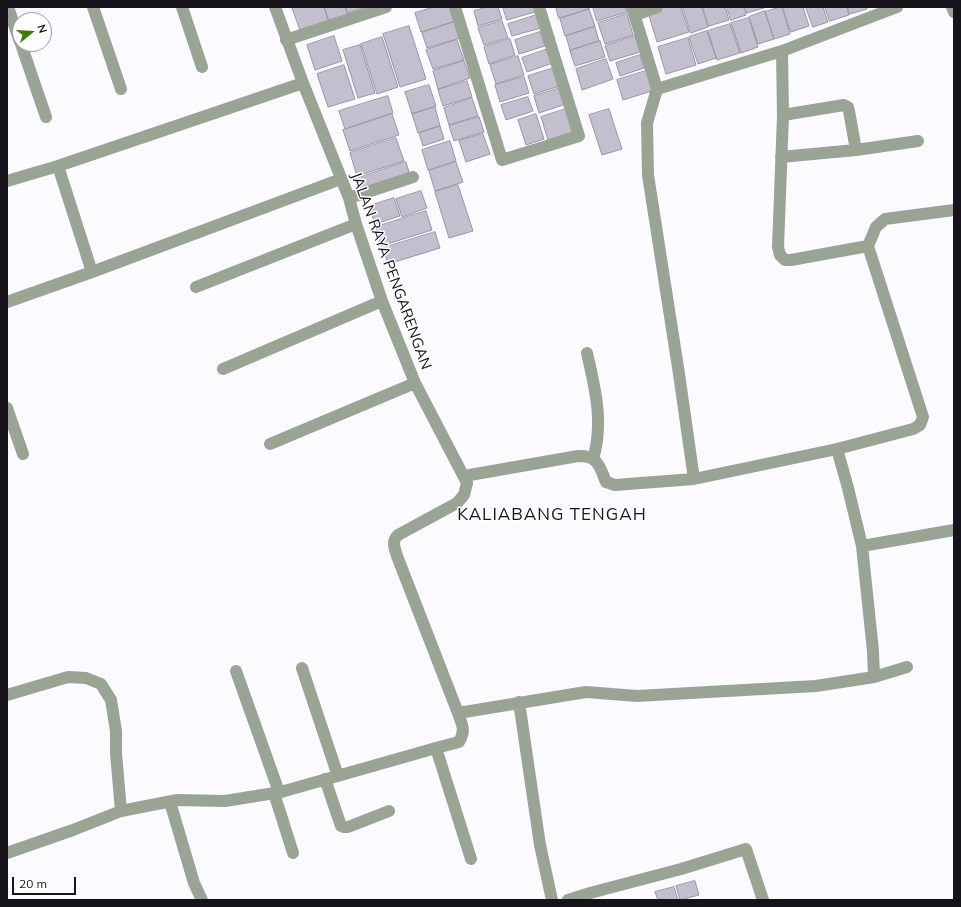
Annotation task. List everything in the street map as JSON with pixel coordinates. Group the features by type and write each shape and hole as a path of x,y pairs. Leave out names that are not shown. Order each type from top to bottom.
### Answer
{"street":[{"path":"8,7 12,19"},
{"path":"93,7 121,89"},
{"path":"182,7 202,66"},
{"name":"JALAN RAYA PENGARENGAN","path":"7,853 73,830 121,811 177,800 225,801 277,792 458,742 464,732 393,544 398,535 457,503 464,495 467,483 415,383 382,301 348,198 286,40 275,7"},
{"path":"286,40 386,7"},
{"path":"455,7 502,160 579,136 539,7"},
{"path":"657,7 633,11 656,89 647,123 648,175 694,479"},
{"path":"656,89 782,51 897,7"},
{"path":"952,7 954,12"},
{"path":"782,51 783,115 778,247 780,255 785,260 791,260 868,246"},
{"path":"23,52 46,117"},
{"path":"7,181 58,166 303,83"},
{"path":"783,115 844,105 848,107 856,150"},
{"path":"781,157 856,150 918,141"},
{"path":"58,166 92,272"},
{"path":"348,198 413,177"},
{"path":"7,302 92,272 341,179"},
{"path":"464,476 578,456 588,457 597,462 606,482 615,485 694,479 837,449 913,429 920,425 923,417 868,246 876,227 886,219 954,210"},
{"path":"196,287 356,224"},
{"path":"223,369 382,301"},
{"path":"587,352 597,398 598,435 593,459"},
{"path":"270,444 415,383"},
{"path":"7,408 23,454"},
{"path":"837,449 862,546 873,651 874,677"},
{"path":"862,546 954,530"},
{"path":"458,713 586,692 644,696 816,686 874,677 907,667"},
{"path":"302,668 338,776"},
{"path":"236,671 277,792 293,853"},
{"path":"7,695 68,677 86,678 101,684 111,700 116,730 116,753 121,811"},
{"path":"519,702 540,845 552,900"},
{"path":"436,748 471,859"},
{"path":"326,779 341,826 348,827 389,811"},
{"path":"170,802 194,883 202,900"},
{"path":"568,900 597,896 746,849 763,900"}],"building":[{"path":"292,7 324,7 329,23 301,32"},
{"path":"325,7 345,7 349,17 330,23"},
{"path":"346,7 362,7 362,8 348,13"},
{"path":"434,7 450,7 455,21 421,32 415,13"},
{"path":"488,7 498,7 502,19 478,26 474,11"},
{"path":"503,7 533,7 535,12 507,20"},
{"path":"556,7 589,7 589,9 559,18"},
{"path":"593,7 625,7 627,12 597,21"},
{"path":"664,7 681,7 689,32 657,42 648,12"},
{"path":"683,7 702,7 708,27 691,33"},
{"path":"703,7 725,7 729,20 709,26"},
{"path":"727,7 744,7 746,15 731,20"},
{"path":"746,7 763,7 764,8 747,13"},
{"path":"782,7 790,34 774,39 765,12"},
{"path":"783,7 803,7 809,26 791,32"},
{"path":"806,7 823,7 828,22 813,27"},
{"path":"825,7 847,7 849,15 830,21"},
{"path":"848,7 866,7 867,9 850,14"},
{"path":"589,9 595,26 565,36 560,19"},
{"path":"765,11 774,39 758,44 749,17"},
{"path":"627,14 633,35 605,44 598,23"},
{"path":"537,15 541,28 512,36 508,24"},
{"path":"749,18 758,47 741,53 731,23"},
{"path":"502,21 508,38 484,45 478,28"},
{"path":"455,22 460,38 427,48 422,33"},
{"path":"730,24 740,53 717,60 708,31"},
{"path":"409,26 426,79 400,87 383,34"},
{"path":"595,27 599,41 570,50 566,36"},
{"path":"707,31 716,58 698,64 689,37"},
{"path":"540,32 545,46 519,54 515,40"},
{"path":"334,36 342,61 315,70 307,45"},
{"path":"635,36 640,52 610,61 605,46"},
{"path":"382,37 398,87 377,94 361,44"},
{"path":"688,38 696,65 666,74 658,47"},
{"path":"510,39 515,55 489,64 484,47"},
{"path":"457,40 464,60 433,69 426,50"},
{"path":"600,41 605,57 575,66 570,51"},
{"path":"360,45 375,93 358,98 343,50"},
{"path":"548,49 553,63 527,72 522,58"},
{"path":"640,55 644,68 620,76 616,63"},
{"path":"518,56 524,75 496,84 490,65"},
{"path":"606,59 613,79 582,90 576,69"},
{"path":"464,61 470,78 438,89 433,71"},
{"path":"344,65 355,99 328,107 317,74"},
{"path":"554,68 560,86 534,94 528,76"},
{"path":"649,70 655,90 623,100 617,80"},
{"path":"524,77 529,93 500,102 495,85"},
{"path":"467,81 472,97 443,106 438,90"},
{"path":"429,85 436,106 412,114 405,92"},
{"path":"561,88 566,104 539,113 534,96"},
{"path":"388,96 393,113 345,129 339,111"},
{"path":"528,97 533,111 506,120 501,105"},
{"path":"472,98 478,116 449,125 444,108"},
{"path":"435,107 440,126 418,133 412,114"},
{"path":"566,109 573,132 548,140 541,117"},
{"path":"609,109 622,149 602,155 589,115"},
{"path":"392,114 399,135 350,151 343,130"},
{"path":"536,114 544,139 526,145 518,120"},
{"path":"479,117 484,132 454,141 449,126"},
{"path":"440,126 444,139 423,146 419,133"},
{"path":"483,134 490,154 466,162 459,141"},
{"path":"396,138 404,161 357,176 350,153"},
{"path":"450,141 456,161 428,170 422,150"},
{"path":"406,162 410,176 362,191 358,178"},
{"path":"456,162 463,182 435,191 429,171"},
{"path":"458,185 473,231 449,238 435,192"},
{"path":"421,191 427,208 402,217 396,199"},
{"path":"394,198 400,216 375,224 369,206"},
{"path":"426,211 432,230 381,246 376,227"},
{"path":"435,232 440,248 388,264 383,248"},
{"path":"695,881 699,895 680,900 676,886"},
{"path":"674,887 678,900 658,900 655,892"}],"district":[{"name":"KALIABANG TENGAH","path":"552,515"}]}
